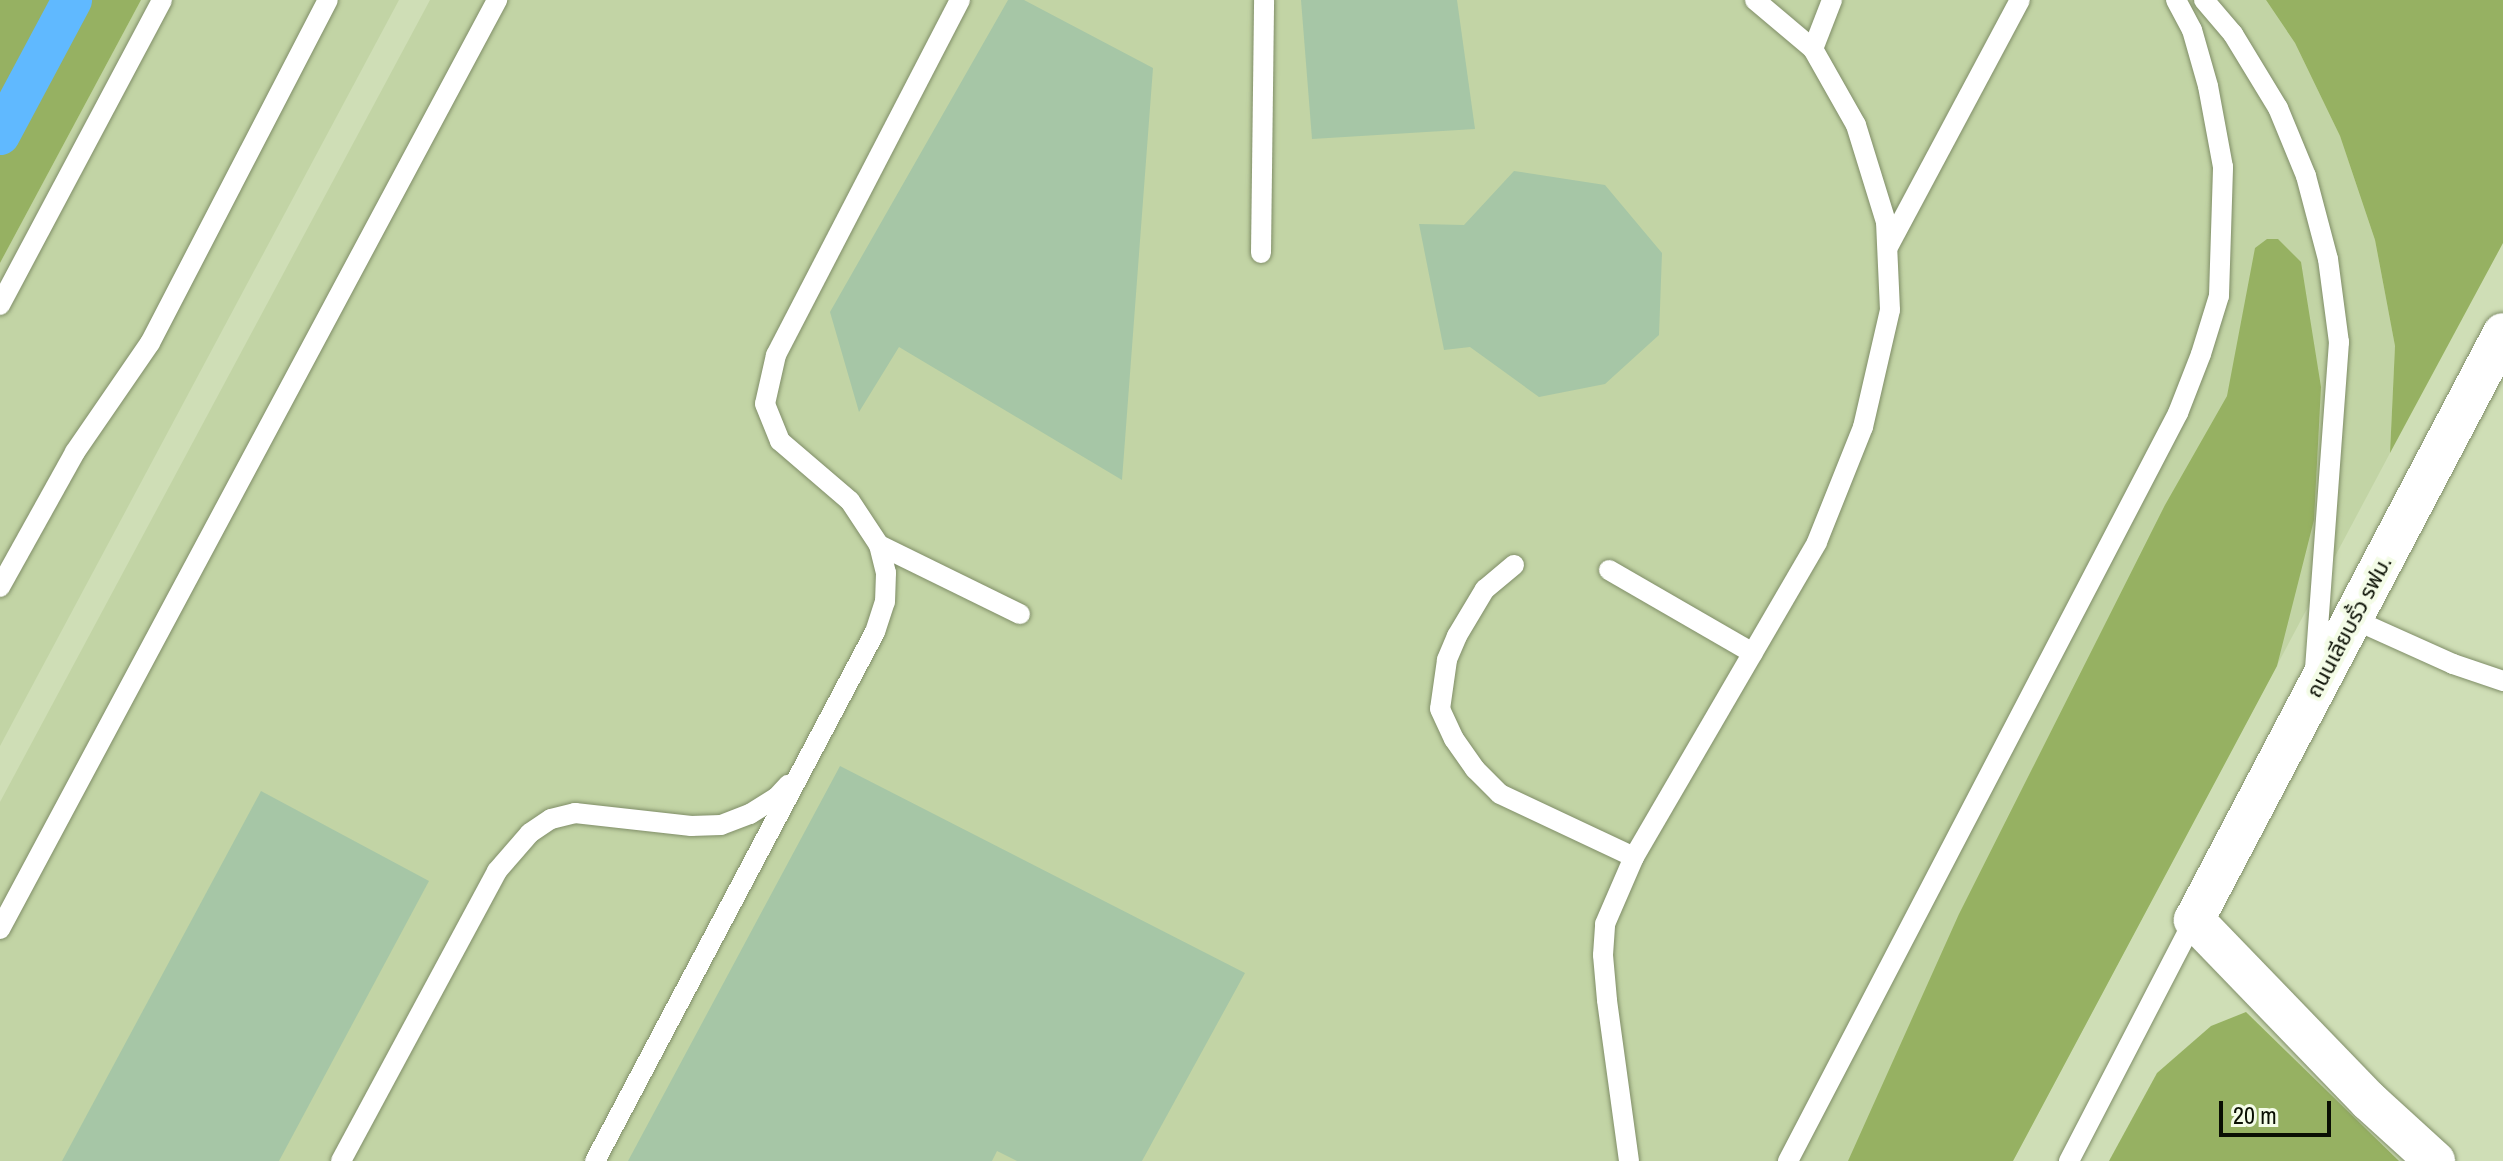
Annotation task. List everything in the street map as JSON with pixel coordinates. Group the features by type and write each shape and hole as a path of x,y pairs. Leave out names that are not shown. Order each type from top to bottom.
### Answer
{"street":[{"name":"ถนนเลียบรั้ว รฟม.","path":"2194,920 2503,333"},
{"path":"2194,920 2369,1101 2435,1161"}],"lane":[{"path":"0,305 162,0"},
{"path":"0,587 75,452 150,343 328,0"},
{"path":"0,929 497,0"},
{"path":"595,1161 875,632 885,602 886,573 879,545 850,501 780,441 765,404 776,355 960,0"},
{"path":"1261,253 1264,0"},
{"path":"1629,1161 1603,955 1605,924 1634,857 1817,542 1863,427 1890,310 1886,222 1856,125 1813,49 1755,0"},
{"path":"1813,49 1832,0"},
{"path":"1888,249 2020,0"},
{"path":"1788,1161 2178,413 2201,354 2219,296 2223,167 2208,86 2192,30 2176,0"},
{"path":"2204,0 2233,34 2278,108 2306,176 2328,259 2339,342 2314,693"},
{"path":"879,545 1020,614"},
{"path":"1514,565 1485,589 1457,636 1447,660 1440,709 1454,739 1475,769 1500,794 1634,857"},
{"path":"1609,570 1753,653"},
{"path":"2353,619 2453,664 2503,681"},
{"path":"341,1161 497,871 530,833 551,819 575,813 691,826 721,825 776,798 802,770"},
{"path":"2069,1161 2194,920"}],"shaded area":[{"path":"141,0 399,0 0,746 0,263"},
{"path":"430,0 2266,0 2295,43 2340,136 2375,240 2395,346 2390,453 2013,1161 0,1161 0,802"}],"green space":[{"path":"0,0 141,0 0,263"},
{"path":"2266,0 2503,0 2503,243 2390,453 2395,346 2375,240 2340,136 2295,43"},
{"path":"2267,239 2278,239 2301,262 2321,387 2314,520 2277,666 2013,1161 1848,1161 1959,914 2165,505 2227,396 2255,248"},
{"path":"2246,1012 2399,1161 2109,1161 2157,1073 2211,1026"}],"building":[{"path":"1008,0 1024,0 1153,68 1122,480 899,347 859,412 830,312"},
{"path":"1301,0 1457,0 1475,129 1312,139"},
{"path":"1514,171 1605,185 1662,253 1659,335 1605,384 1539,397 1470,347 1444,350 1419,224 1464,225"},
{"path":"840,766 1245,973 1142,1161 1017,1161 997,1151 992,1161 628,1161"},
{"path":"261,791 429,881 279,1161 62,1161"}],"waterway":[{"path":"0,135 72,0"}]}
